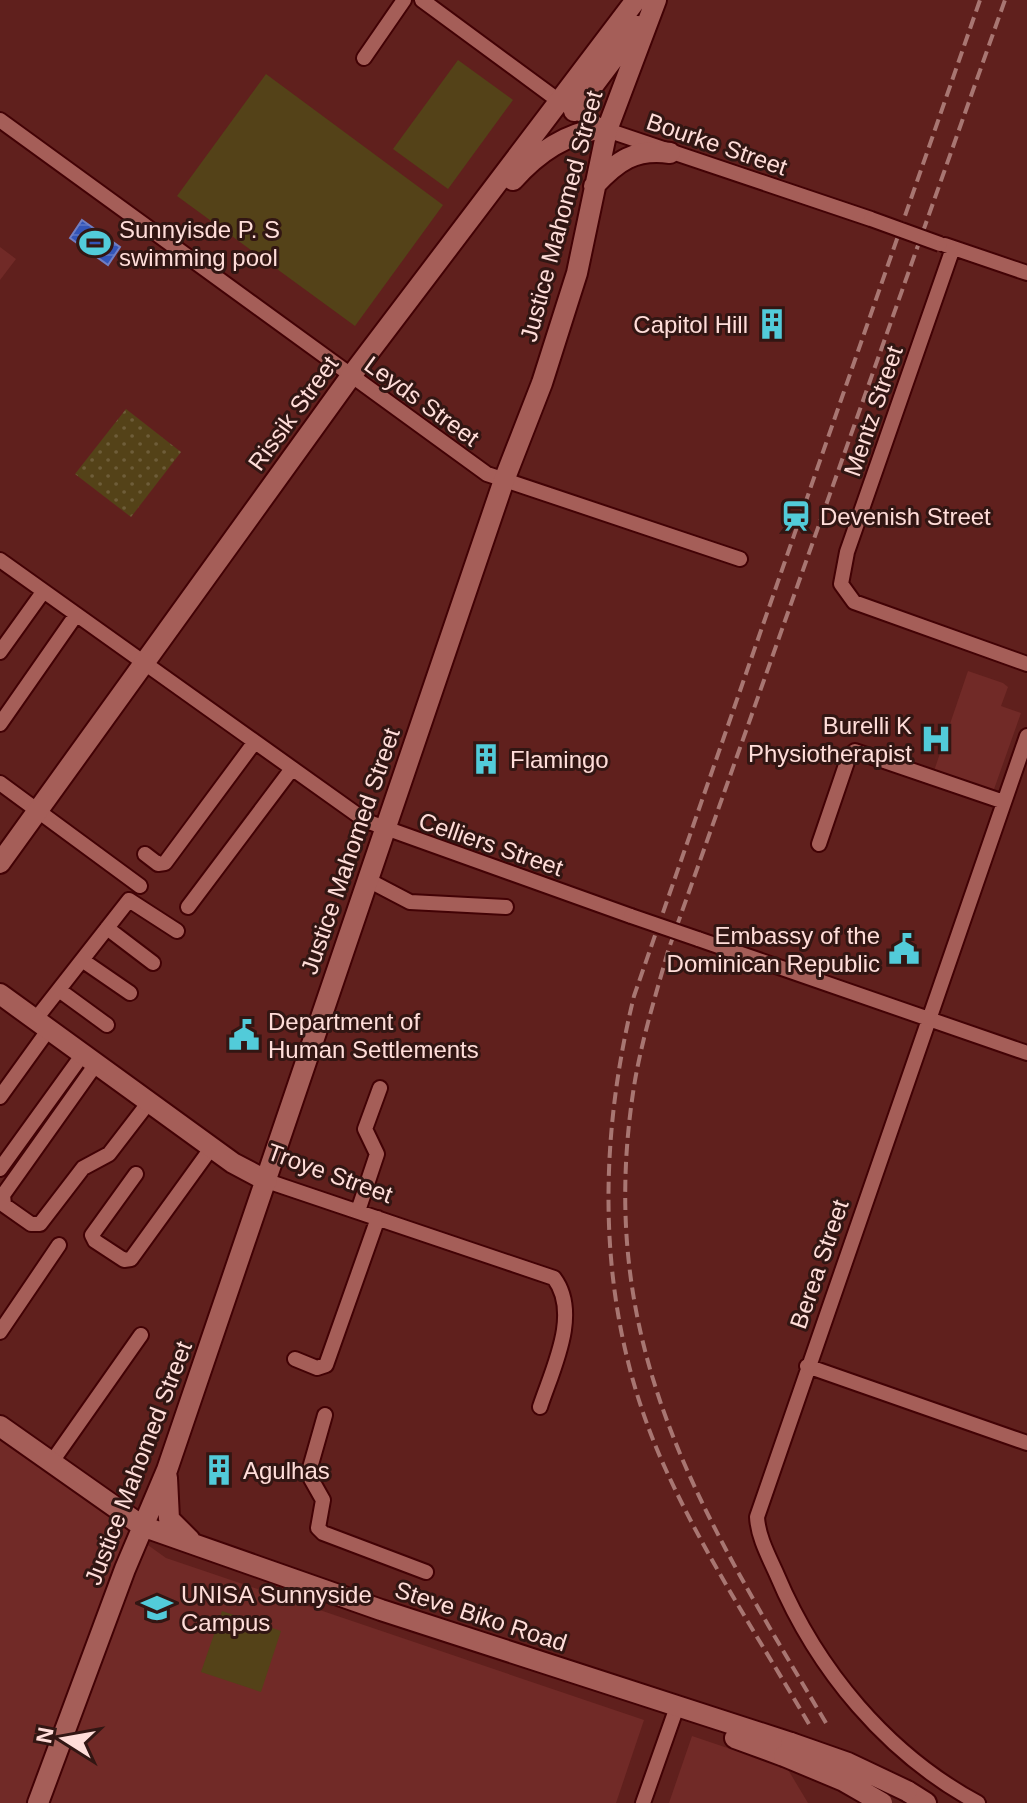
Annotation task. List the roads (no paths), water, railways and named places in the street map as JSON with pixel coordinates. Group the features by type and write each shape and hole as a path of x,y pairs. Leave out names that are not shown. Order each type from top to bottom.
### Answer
{"main road":[{"name":"Rissik Street","path":"0,863 351,376 461,230 567,106 649,1"},
{"name":"Justice Mahomed Street","path":"38,1803 142,1526 167,1470 503,483 542,383 573,286 605,129 649,1"},
{"path":"461,230 482,214 533,159 565,139 605,129"},
{"path":"565,139 586,142 601,155"},
{"path":"593,187 616,163 634,154 670,153"},
{"name":"Troye Street","path":"0,994 212,1147 267,1181"},
{"name":"Steve Biko Road","path":"0,1426 142,1526 651,1700 787,1750"},
{"path":"167,1470 169,1519 178,1532 207,1550"},
{"path":"787,1750 848,1763 926,1803"},
{"path":"787,1750 882,1803"}],"street":[{"path":"364,58 404,0"},
{"name":"Bourke Street","path":"422,0 567,106 605,129 1027,273"},
{"name":"Leyds Street","path":"0,120 481,470 503,483 740,559"},
{"name":"Mentz Street","path":"947,246 843,566 843,590 861,605 1027,664"},
{"name":"Celliers Street","path":"2,567 76,615 348,810 385,830 1027,1053"},
{"path":"0,652 43,592"},
{"path":"0,724 76,615"},
{"name":"Berea Street","path":"978,1803 924,1769 877,1725 820,1657 785,1595 758,1527 761,1502 807,1366 1027,736"},
{"path":"145,854 158,864 165,863 254,743"},
{"path":"819,844 849,756 855,751 1004,802"},
{"path":"188,907 291,770"},
{"path":"0,783 140,886"},
{"path":"368,880 410,902 506,907"},
{"path":"0,1097 59,990 131,900 177,931"},
{"path":"107,928 153,963"},
{"path":"82,960 130,993"},
{"path":"59,990 107,1025"},
{"path":"90,1059 3,1195 4,1205 31,1224 40,1224 83,1168 109,1154 149,1102"},
{"path":"0,1169 90,1059"},
{"path":"358,1211 377,1154 365,1129 380,1088"},
{"path":"136,1174 92,1235 95,1241 124,1260 131,1259 212,1147"},
{"name":"Troye Street","path":"267,1181 554,1278 562,1291 565,1331 540,1407"},
{"path":"295,1359 317,1368 326,1365 378,1218"},
{"path":"0,1332 59,1245"},
{"path":"51,1463 141,1335"},
{"path":"807,1366 1027,1443"},
{"path":"325,1415 310,1468 310,1477 323,1500 318,1528 323,1533 426,1572"},
{"path":"643,1803 676,1709"}],"water":[{"name":"Sunnyisde P. S swimming pool","path":"82,220 120,247 108,265 70,238"}],"railway":[{"path":"809,1724 698,1535 666,1470 643,1413 626,1355 615,1296 609,1176 613,1116 621,1056 634,996 980,0"},
{"path":"826,1723 738,1572 700,1499 669,1425 645,1349 630,1270 625,1185 633,1093 668,951 1005,0"}],"place":[{"name":"Sunnyisde P. S swimming pool","path":"95,243"},
{"name":"Capitol Hill","path":"772,324"},
{"name":"Devenish Street","path":"796,516"},
{"name":"Burelli K Physiotherapist","path":"936,739"},
{"name":"Flamingo","path":"486,759"},
{"name":"Embassy of the Dominican Republic","path":"904,949"},
{"name":"Department of Human Settlements","path":"244,1035"},
{"name":"Agulhas","path":"219,1470"},
{"name":"UNISA Sunnyside Campus","path":"157,1608"}]}
